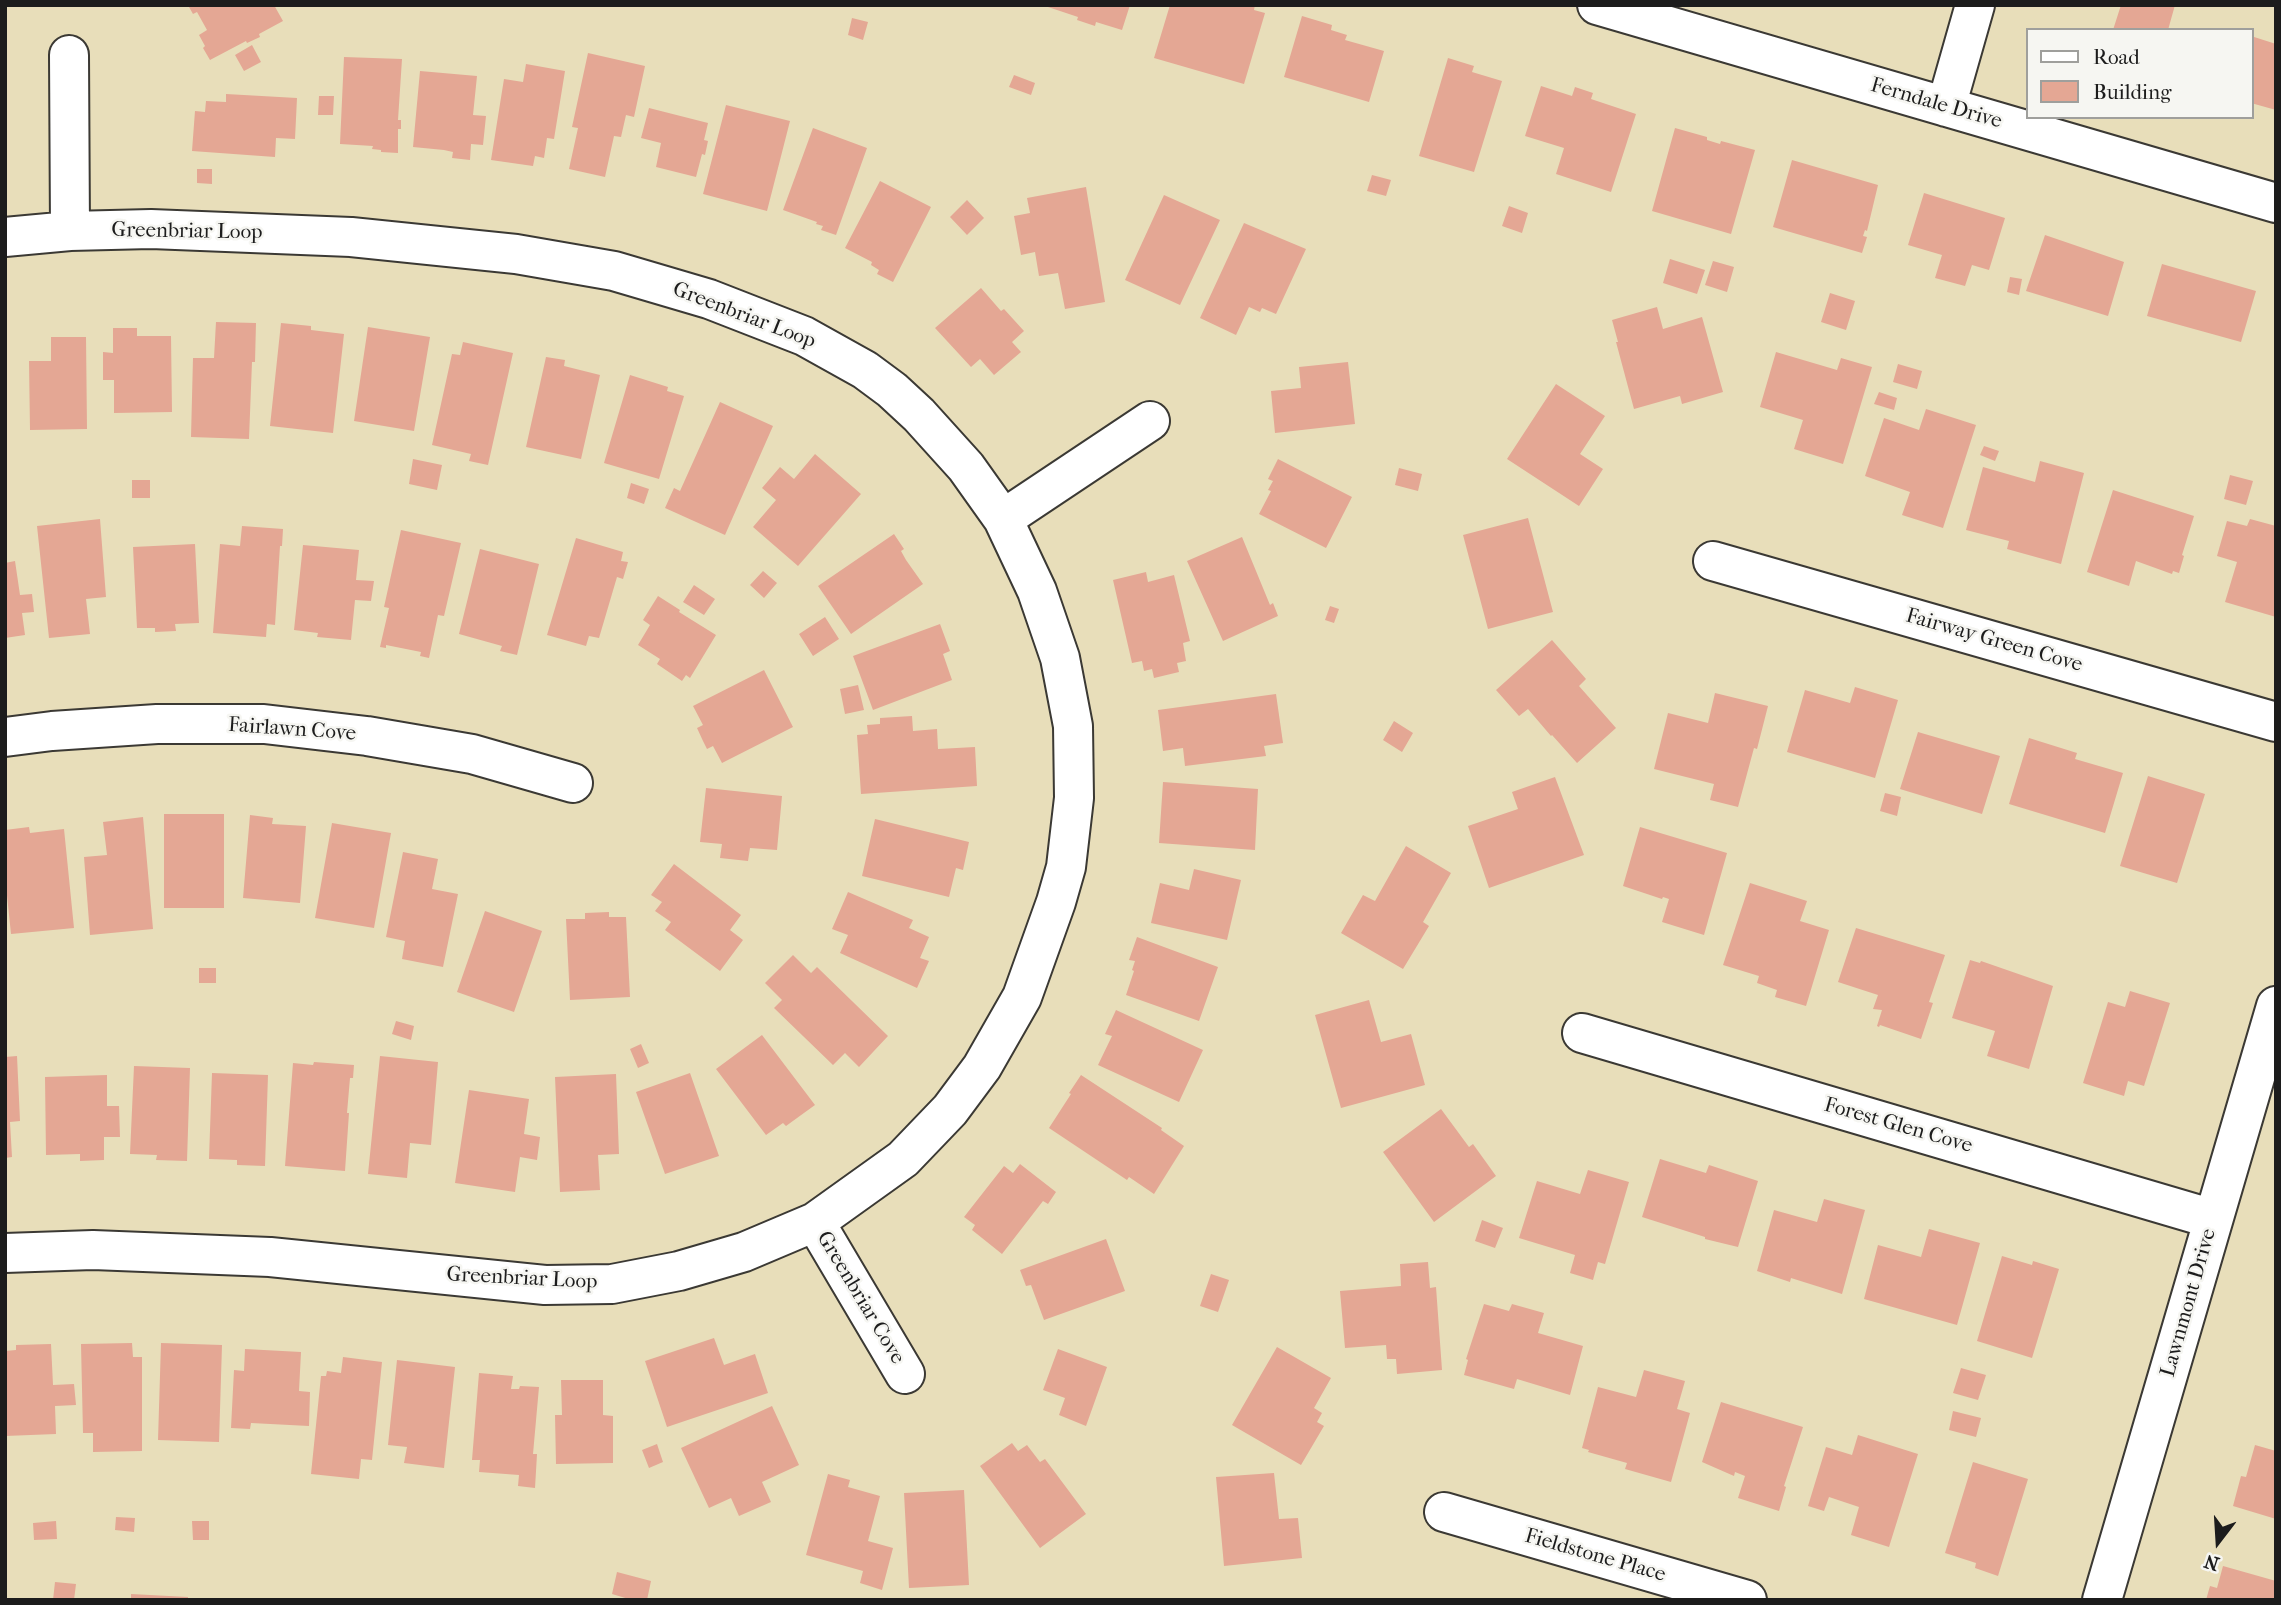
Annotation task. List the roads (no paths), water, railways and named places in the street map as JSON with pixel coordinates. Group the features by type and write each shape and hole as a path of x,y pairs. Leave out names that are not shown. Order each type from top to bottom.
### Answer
{"street":[{"name":"Ferndale Drive","path":"1597,5 2276,203"},
{"path":"1946,107 1975,5"},
{"path":"69,55 70,231"},
{"name":"Greenbriar Loop","path":"5,237 70,231 151,229 351,237 489,251 614,271 709,299 804,336 865,370 892,390 919,415 965,467 1003,519 1037,591 1060,658 1073,726 1074,799 1063,879 1022,997 982,1067 950,1110 903,1158 815,1222 744,1252 679,1271 612,1284 545,1285 270,1257 93,1250 5,1253"},
{"path":"1003,519 1150,421"},
{"name":"Fairway Green Cove","path":"1713,561 2276,722"},
{"name":"Fairlawn Cove","path":"5,737 158,724 264,724 368,736 472,754 573,783"},
{"name":"Lawnmont Drive","path":"2102,1600 2276,1006"},
{"name":"Forest Glen Cove","path":"1582,1033 2213,1219"},
{"name":"Greenbriar Cove","path":"815,1222 905,1374"},
{"name":"Fieldstone Place","path":"1444,1512 1747,1600"}]}
